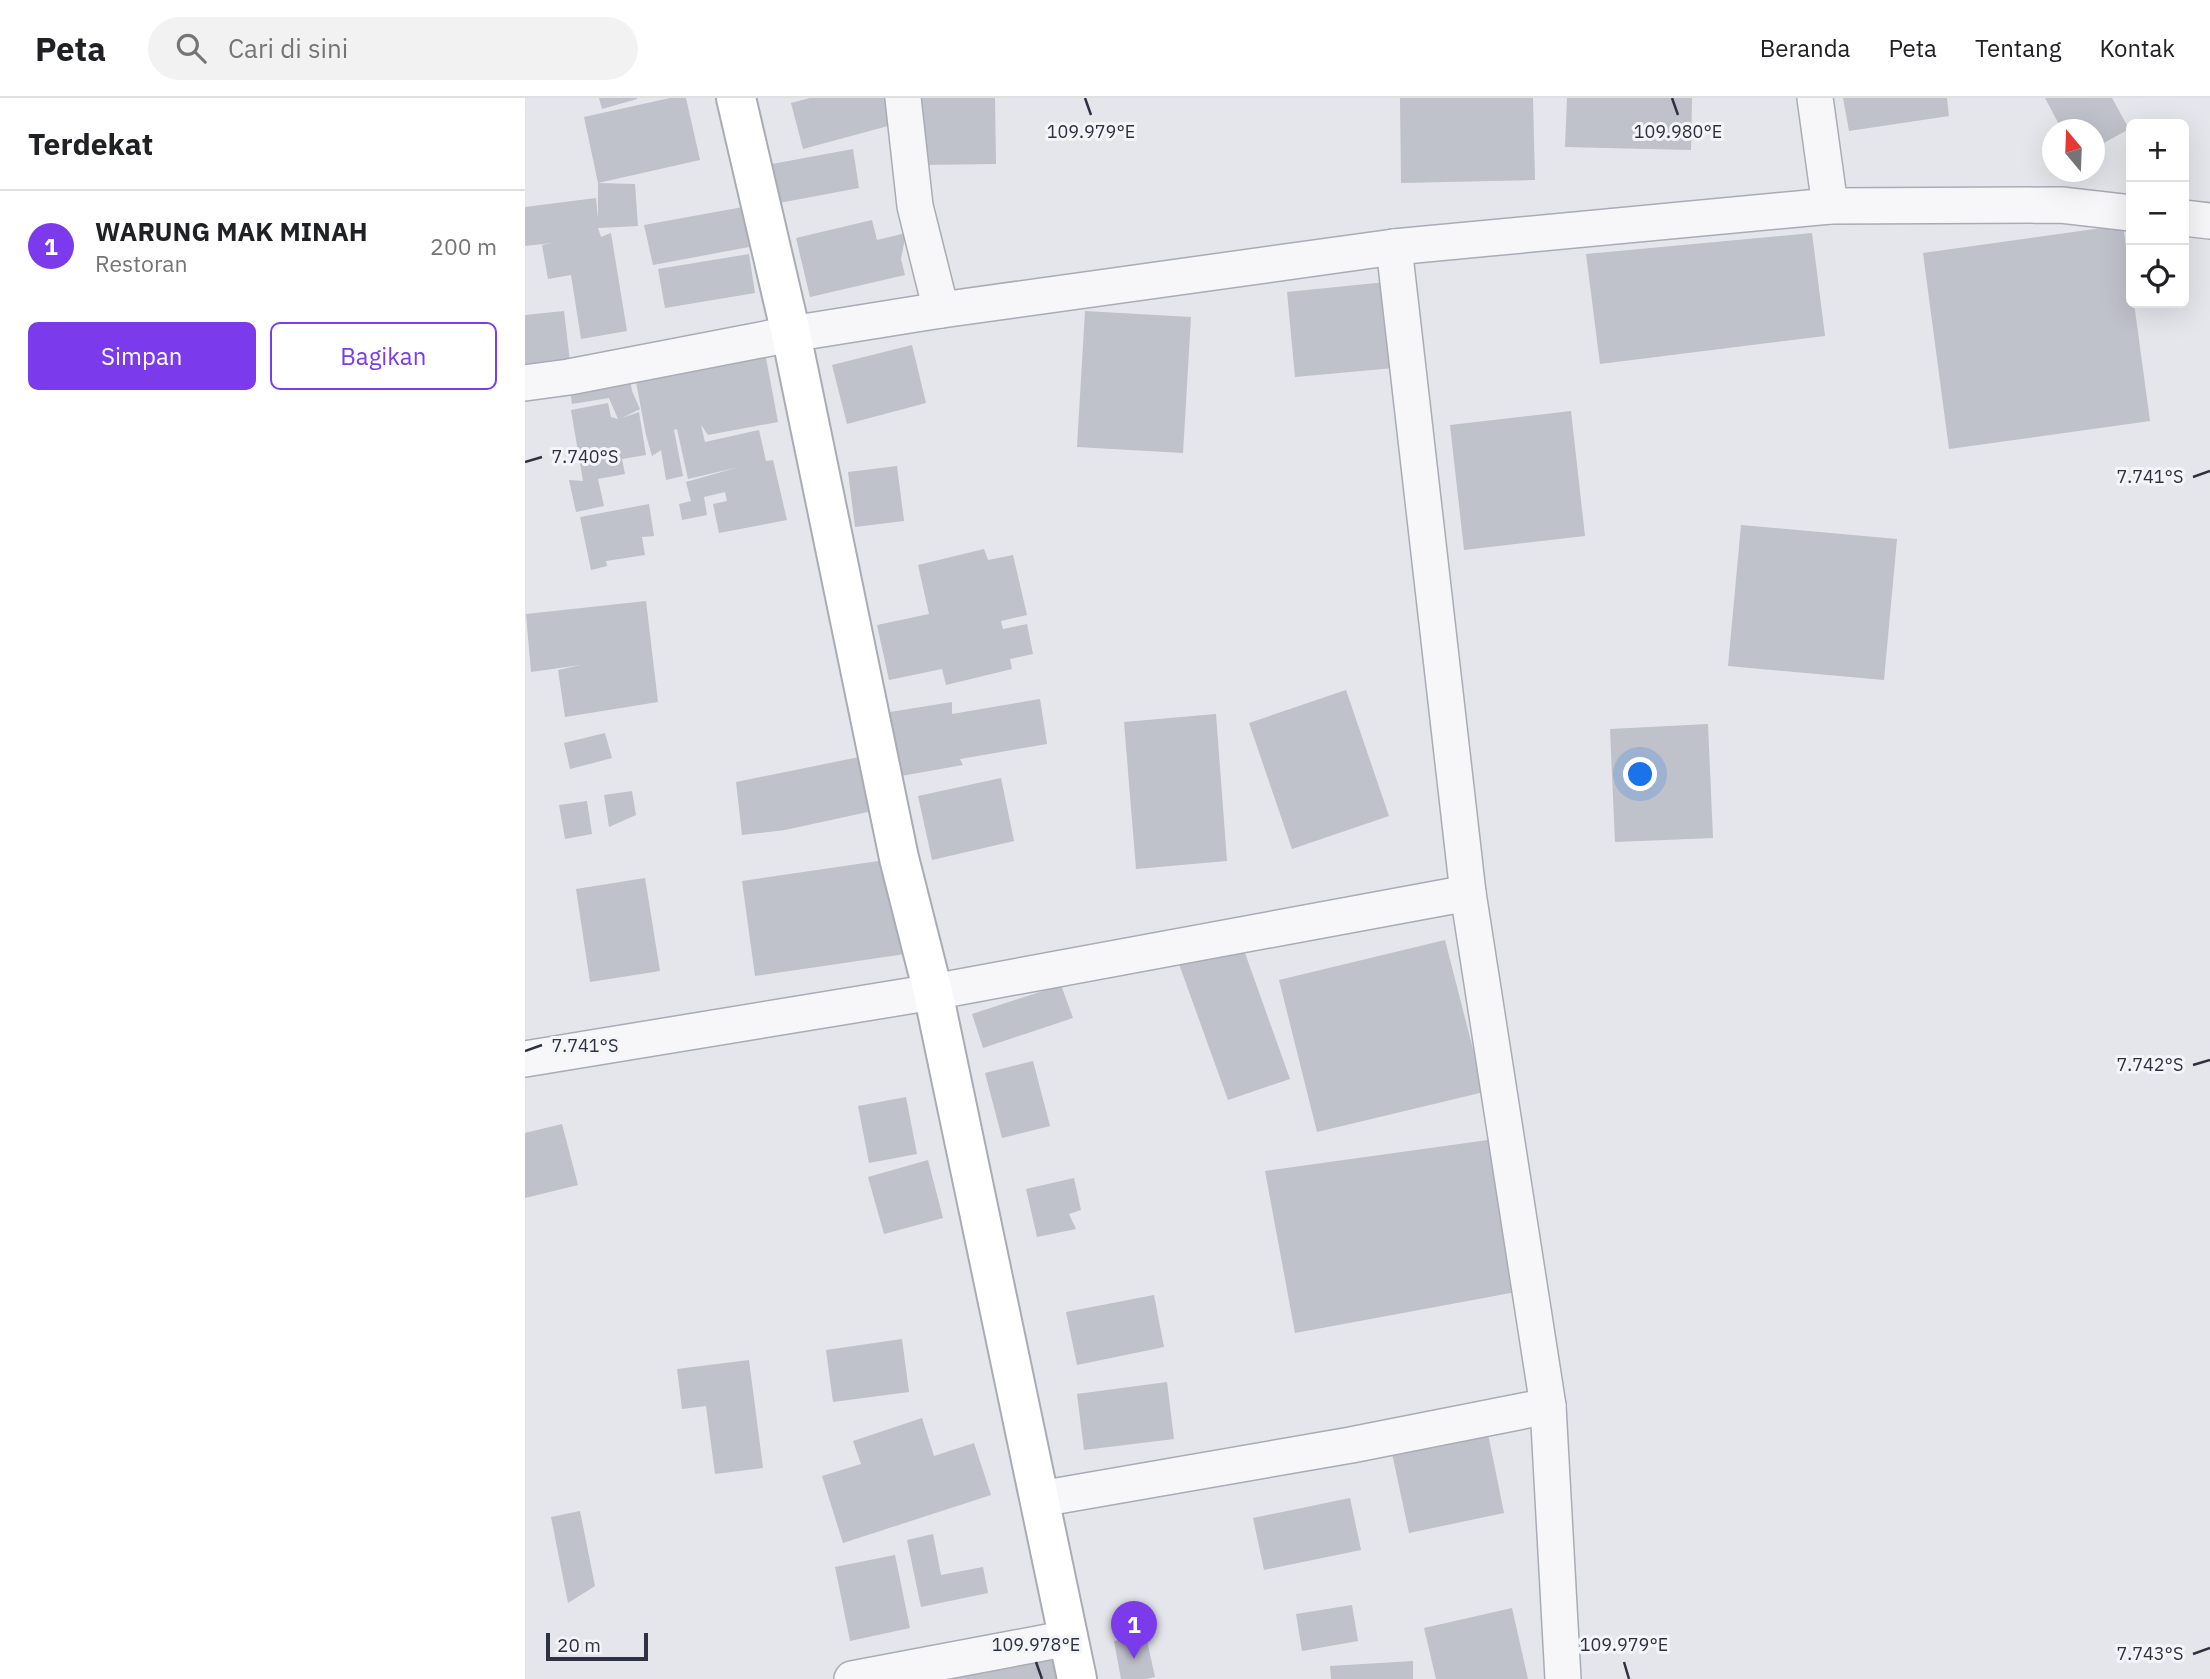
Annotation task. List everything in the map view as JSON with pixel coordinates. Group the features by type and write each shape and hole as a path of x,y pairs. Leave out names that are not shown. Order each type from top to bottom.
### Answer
{"main road":[{"path":"736,98 791,334 899,858 933,992 1077,1679"}],"street":[{"path":"903,98 915,206 941,310"},
{"path":"1815,98 1830,205"},
{"path":"525,383 791,334 941,310 1394,247 1830,205 2061,205 2126,212"},
{"path":"2189,219 2210,221"},
{"path":"1394,247 1468,893 1548,1406 1563,1679"},
{"path":"525,1059 933,992 1468,893"},
{"path":"1040,1499 1351,1445 1548,1406"},
{"path":"852,1679 1069,1638"}],"building":[{"path":"599,98 637,98 637,99 602,109"},
{"path":"670,98 686,98 700,160 598,183 584,117"},
{"path":"810,98 893,98 899,123 803,149 791,103"},
{"path":"919,98 995,98 996,164 920,165"},
{"path":"1400,98 1533,98 1535,180 1401,183"},
{"path":"1567,98 1692,98 1691,150 1565,147"},
{"path":"1843,98 1947,98 1949,116 1849,131"},
{"path":"2045,98 2112,98 2126,124 2126,131 2105,142 2105,119 2056,119"},
{"path":"853,149 859,188 779,203 772,164"},
{"path":"598,183 635,184 638,226 598,228 601,237 611,233 627,331 581,339 571,275 548,279 542,245 552,243 525,246 525,207 596,198 598,219"},
{"path":"743,207 749,247 653,265 644,225"},
{"path":"872,220 877,240 906,233 901,259 905,275 810,297 796,238"},
{"path":"2123,225 2126,247 2126,308 2135,308 2150,421 1949,449 1923,253"},
{"path":"1812,233 1825,336 1600,364 1586,254"},
{"path":"749,254 755,293 665,308 658,269"},
{"path":"1386,282 1394,368 1295,377 1287,292"},
{"path":"564,311 570,362 525,367 525,315"},
{"path":"1085,311 1191,317 1183,453 1077,447"},
{"path":"763,342 778,422 708,435 701,425 705,442 759,430 766,461 773,460 787,520 719,533 713,504 727,501 725,492 704,497 707,515 682,520 679,504 691,501 686,482 739,467 688,479 677,429 674,430 683,476 666,480 661,450 652,456 633,366"},
{"path":"912,345 926,403 847,424 832,365"},
{"path":"629,374 632,391 640,409 622,418 639,412 646,455 622,459 625,474 598,479 604,506 576,512 569,480 583,481 571,410 608,403 611,417 618,419 609,398 572,404 569,384"},
{"path":"1571,411 1585,536 1464,550 1450,425"},
{"path":"897,466 904,521 855,527 848,472"},
{"path":"649,504 654,536 642,537 645,555 606,561 607,566 591,570 580,517"},
{"path":"1741,525 1897,539 1884,680 1728,666"},
{"path":"984,549 988,560 1013,555 1027,615 1001,621 1003,629 1027,624 1033,654 1010,659 1012,669 946,685 942,669 889,680 877,625 929,614 918,565"},
{"path":"646,601 658,702 565,717 558,670 581,665 531,672 526,614"},
{"path":"1346,690 1389,816 1292,849 1249,723"},
{"path":"1040,699 1047,744 960,759 963,765 901,776 890,712 952,702 952,714"},
{"path":"1216,714 1227,861 1136,869 1124,722"},
{"path":"1708,724 1713,838 1615,842 1610,729"},
{"path":"605,733 612,758 570,769 564,743"},
{"path":"874,754 886,808 785,830 742,835 736,782"},
{"path":"1001,778 1014,841 932,860 918,796"},
{"path":"632,791 636,815 609,827 604,795"},
{"path":"587,801 592,834 565,839 559,805"},
{"path":"899,858 912,953 755,976 742,881"},
{"path":"645,878 660,971 590,982 576,889"},
{"path":"1445,940 1484,1092 1317,1132 1279,980"},
{"path":"1241,942 1290,1079 1228,1100 1179,964"},
{"path":"1061,985 1073,1018 983,1048 972,1014"},
{"path":"1033,1061 1050,1126 1002,1138 985,1073"},
{"path":"906,1097 917,1154 869,1163 858,1106"},
{"path":"562,1124 578,1185 525,1198 525,1133"},
{"path":"1495,1139 1516,1292 1295,1333 1265,1171"},
{"path":"928,1160 943,1218 884,1234 868,1177"},
{"path":"1074,1178 1081,1210 1069,1214 1076,1229 1037,1237 1026,1189"},
{"path":"1154,1295 1164,1347 1077,1365 1066,1312"},
{"path":"902,1339 909,1392 833,1402 826,1350"},
{"path":"749,1360 763,1468 715,1474 706,1406 682,1409 677,1369"},
{"path":"1167,1382 1174,1439 1084,1450 1077,1394"},
{"path":"922,1418 934,1456 974,1443 991,1495 843,1543 822,1476 861,1464 853,1441"},
{"path":"1486,1424 1504,1513 1409,1533 1390,1444"},
{"path":"1350,1498 1361,1550 1264,1570 1253,1518"},
{"path":"580,1511 595,1586 568,1603 551,1517"},
{"path":"933,1534 941,1575 983,1567 988,1593 921,1607 907,1540"},
{"path":"895,1555 910,1628 850,1641 835,1567"},
{"path":"1352,1605 1358,1641 1302,1651 1296,1614"},
{"path":"1512,1608 1528,1679 1436,1679 1424,1628"},
{"path":"1146,1636 1155,1677 1121,1679 1114,1641"},
{"path":"1061,1649 1067,1679 949,1679 947,1671"},
{"path":"1413,1661 1413,1679 1331,1679 1330,1666"}],"place":[{"name":"WARUNG MAK MINAH","path":"1134,1659"}]}
